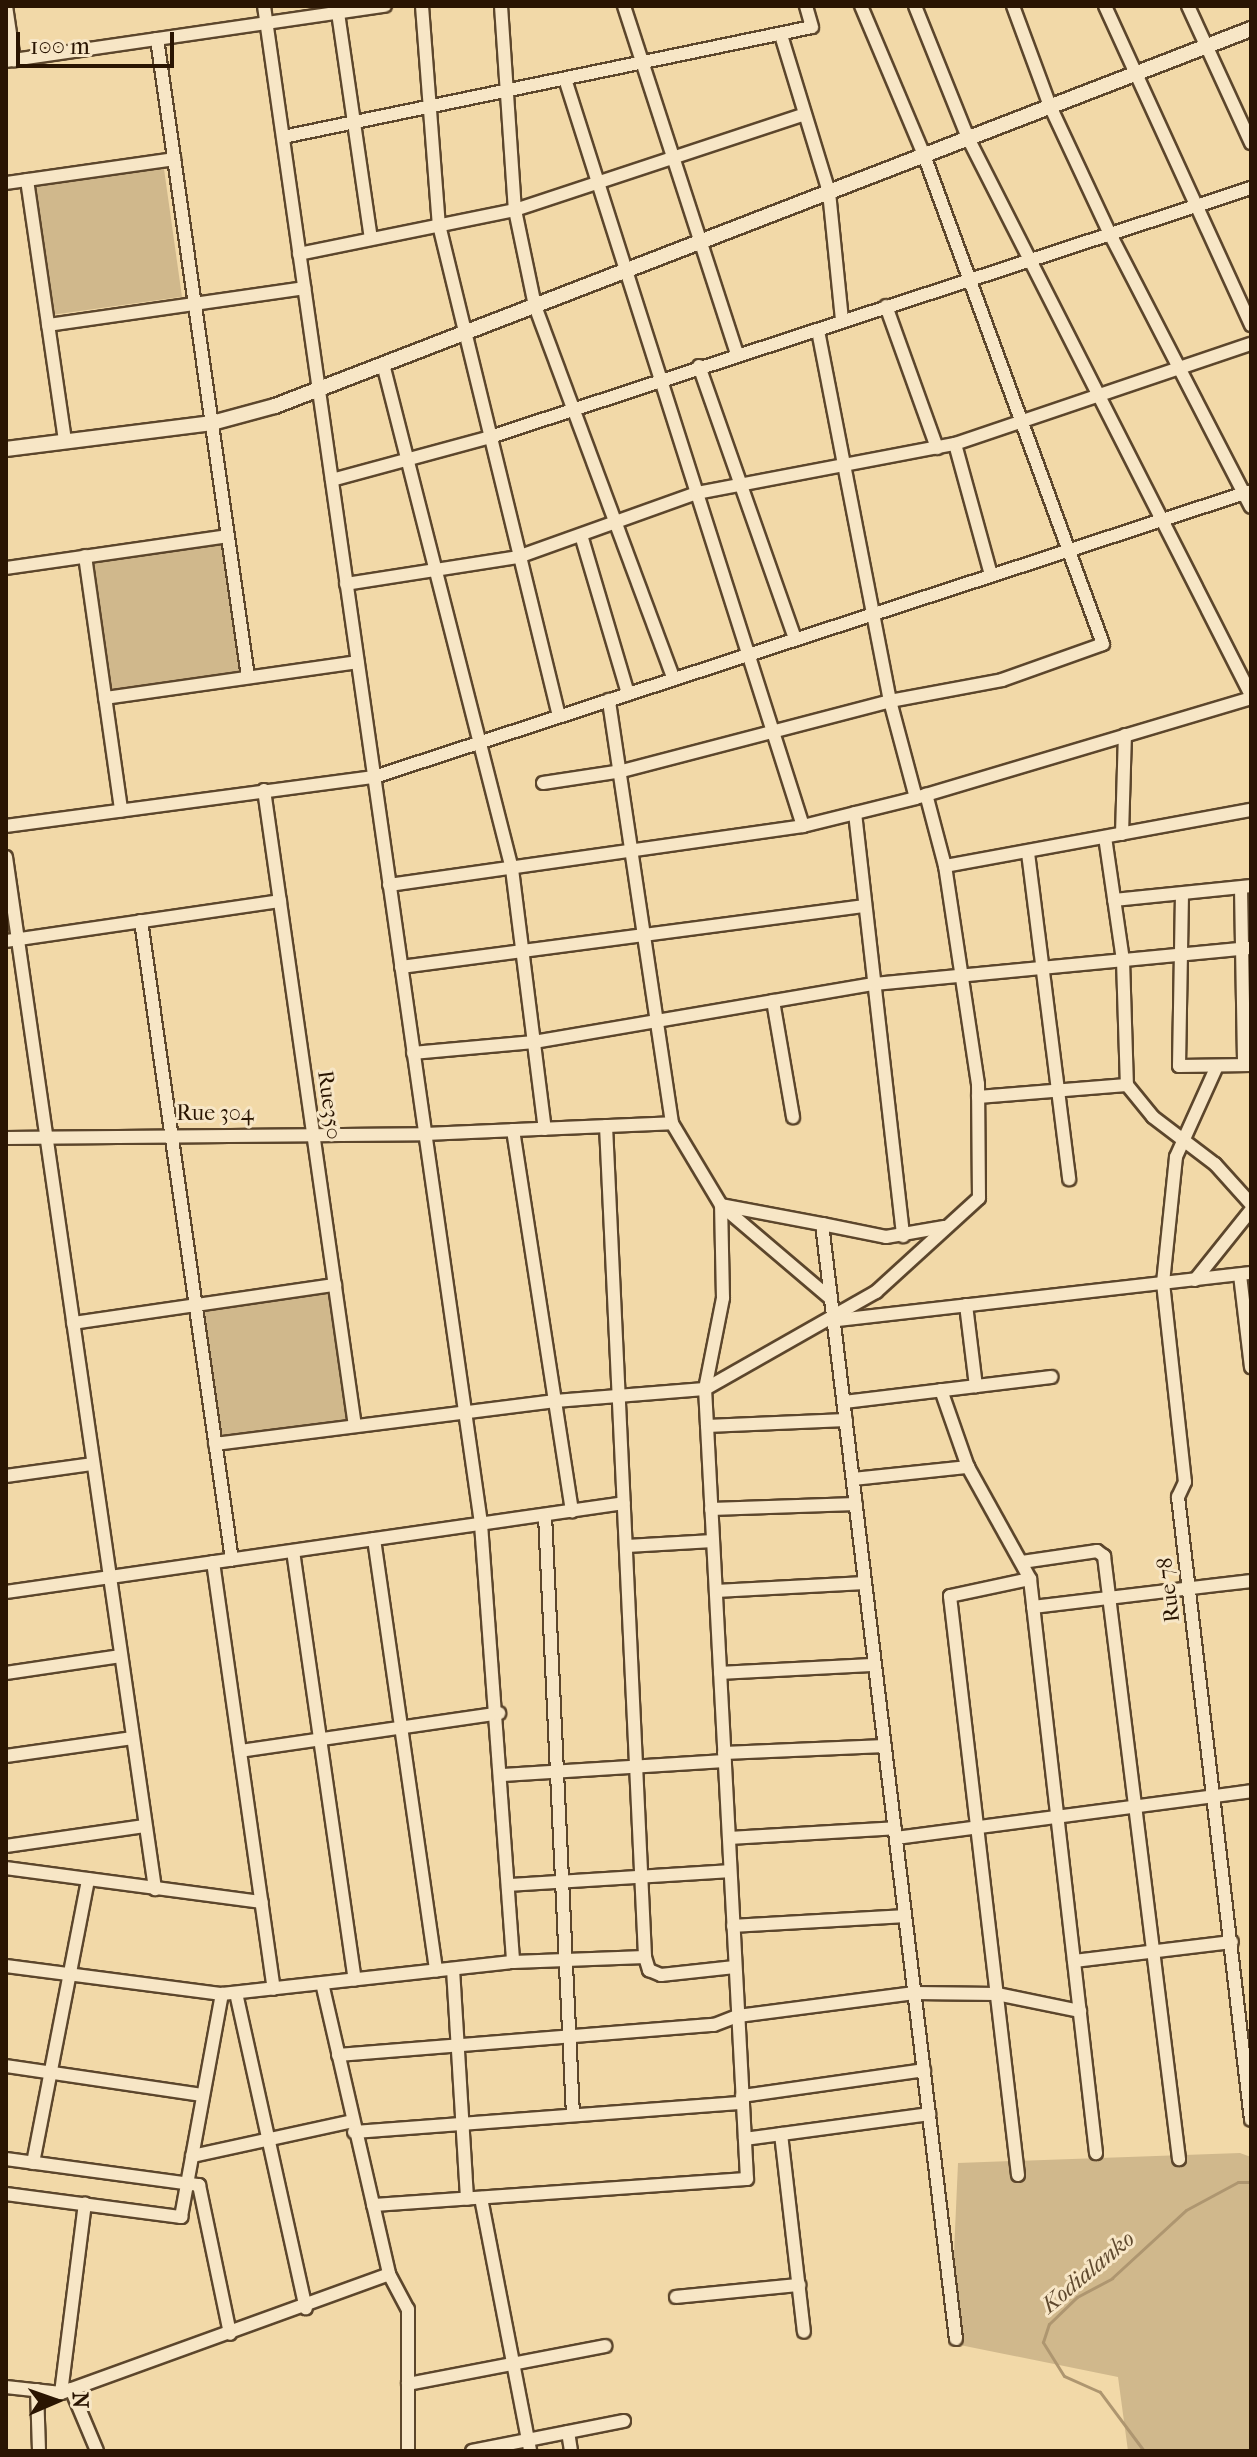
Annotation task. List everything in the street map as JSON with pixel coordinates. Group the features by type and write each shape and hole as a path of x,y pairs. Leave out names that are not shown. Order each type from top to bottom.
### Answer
{"street":[{"path":"6,6 10,61 266,23 337,9 385,6"},
{"path":"264,6 481,1524 499,1713 513,1962"},
{"path":"422,6 439,225 462,334 559,716"},
{"path":"501,6 515,210 535,306 569,407 620,521 674,679"},
{"path":"624,6 737,353"},
{"path":"283,137 508,94 781,35 812,27 806,6"},
{"path":"543,783 622,771 890,701 1002,680 1103,644 924,155 861,6"},
{"path":"389,885 635,853 803,826 921,796 1251,696 968,138 915,6"},
{"path":"1013,6 1050,106 1110,234 1247,492 1251,507"},
{"path":"1105,6 1192,207 1251,325"},
{"path":"1188,6 1202,48 1251,143"},
{"path":"337,9 350,124 371,239"},
{"path":"6,449 212,423 319,389 1251,29"},
{"path":"781,35 829,192 842,321"},
{"path":"157,39 248,677"},
{"path":"566,82 803,826"},
{"path":"299,254 515,210 599,185 805,114"},
{"path":"6,183 174,159"},
{"path":"27,180 65,441"},
{"path":"332,480 407,455 490,437 569,407 818,330 1251,188"},
{"path":"48,325 304,288"},
{"path":"886,306 937,448"},
{"path":"215,1444 555,1401 705,1389 834,1320 876,1292 979,1198 978,1097 945,866 890,701 818,330"},
{"path":"346,584 518,557 697,493 955,444 1251,344"},
{"path":"383,364 512,869 545,1129"},
{"path":"699,366 795,639"},
{"path":"955,444 991,575"},
{"path":"6,826 374,777 1247,492"},
{"path":"581,535 628,694"},
{"path":"6,568 228,536"},
{"path":"85,556 121,810"},
{"path":"1237,667 1251,660"},
{"path":"105,698 357,662"},
{"path":"609,700 635,853 672,1123 721,1205 831,1299"},
{"path":"1122,834 1125,735"},
{"name":"Rue350","path":"264,790 355,1426"},
{"path":"945,866 1251,810"},
{"path":"855,813 903,1236"},
{"path":"1105,837 1123,960 1127,1085 1181,1140 1223,1171 1251,1207 1195,1280"},
{"path":"1028,853 1069,1179"},
{"path":"6,857 12,940 46,1137 155,1889"},
{"path":"1114,900 1246,887 1248,1065 1179,1066 1182,894"},
{"path":"12,940 280,901"},
{"path":"401,967 865,906"},
{"path":"141,921 232,1560"},
{"path":"413,1053 534,1042 875,984 1246,949"},
{"path":"773,1001 793,1117"},
{"name":"Rue 78","path":"1217,1066 1181,1140 1163,1283 1185,1482 1178,1497 1251,2120"},
{"path":"978,1097 1127,1085"},
{"name":"Rue 304","path":"6,1138 171,1134 425,1134 672,1123"},
{"path":"606,1126 645,1957 649,1970 661,1975 735,1967"},
{"path":"513,1130 572,1511"},
{"path":"721,1205 903,1236 947,1226"},
{"path":"373,2205 747,2179 705,1389 723,1298 721,1205"},
{"path":"822,1224 956,2339"},
{"path":"834,1320 1245,1274 1251,1367"},
{"path":"73,1323 335,1285"},
{"path":"966,1305 976,1386"},
{"path":"844,1402 1051,1377"},
{"path":"941,1390 968,1467 1030,1579 1096,2153"},
{"path":"707,1426 846,1420"},
{"path":"6,1476 93,1464"},
{"path":"853,1479 968,1467"},
{"path":"6,1592 624,1503"},
{"path":"711,1509 856,1504"},
{"path":"545,1515 573,2115"},
{"path":"374,1539 436,1971"},
{"path":"627,1546 713,1541"},
{"path":"293,1551 355,1980"},
{"path":"1022,1562 1097,1551 1104,1556 1179,2159"},
{"path":"213,1562 274,1989"},
{"path":"1018,2175 950,1596 1030,1579"},
{"path":"1033,1607 1251,1581"},
{"path":"716,1591 865,1583"},
{"path":"6,1673 121,1656"},
{"path":"720,1673 875,1665"},
{"path":"240,1751 499,1713"},
{"path":"6,1756 133,1738"},
{"path":"503,1775 885,1746"},
{"path":"729,1838 978,1827 1251,1791"},
{"path":"6,1846 145,1826"},
{"path":"6,1868 262,1902"},
{"path":"509,1885 730,1871"},
{"path":"33,2163 88,1879"},
{"path":"733,1926 905,1916"},
{"path":"1074,1961 1232,1942"},
{"path":"6,1966 222,1994 513,1962 645,1957"},
{"path":"453,1969 463,2123 474,2199 529,2445"},
{"path":"322,1983 389,2274 408,2309 408,2451"},
{"path":"236,1993 306,2308"},
{"path":"338,2055 714,2025 738,2016 915,1993 997,1994 1080,2011"},
{"path":"6,2198 85,2204 181,2217 222,1994"},
{"path":"6,2066 203,2095"},
{"path":"192,2156 353,2126 463,2123 742,2099 924,2070"},
{"path":"745,2139 929,2114"},
{"path":"781,2134 804,2332"},
{"path":"6,2159 199,2185 230,2334"},
{"path":"85,2204 66,2391 97,2451"},
{"path":"6,2387 66,2391 306,2308 389,2274"},
{"path":"676,2297 799,2285"},
{"path":"408,2384 605,2346"},
{"path":"37,2390 39,2451"},
{"path":"472,2451 529,2445 568,2432 624,2421"},
{"path":"568,2432 571,2451"}],"shaded area":[{"path":"164,169 182,297 51,315 33,187"},
{"path":"223,542 241,671 109,689 91,561"},
{"path":"330,1292 348,1421 215,1439 197,1311"},
{"path":"1240,2153 1251,2157 1251,2451 1128,2451 1118,2377 950,2343 958,2163"}],"waterway":[{"name":"Kodialanko","path":"1144,2451 1100,2392 1064,2376 1043,2342 1049,2324 1077,2297 1112,2278 1186,2210 1238,2182 1251,2182"}]}
